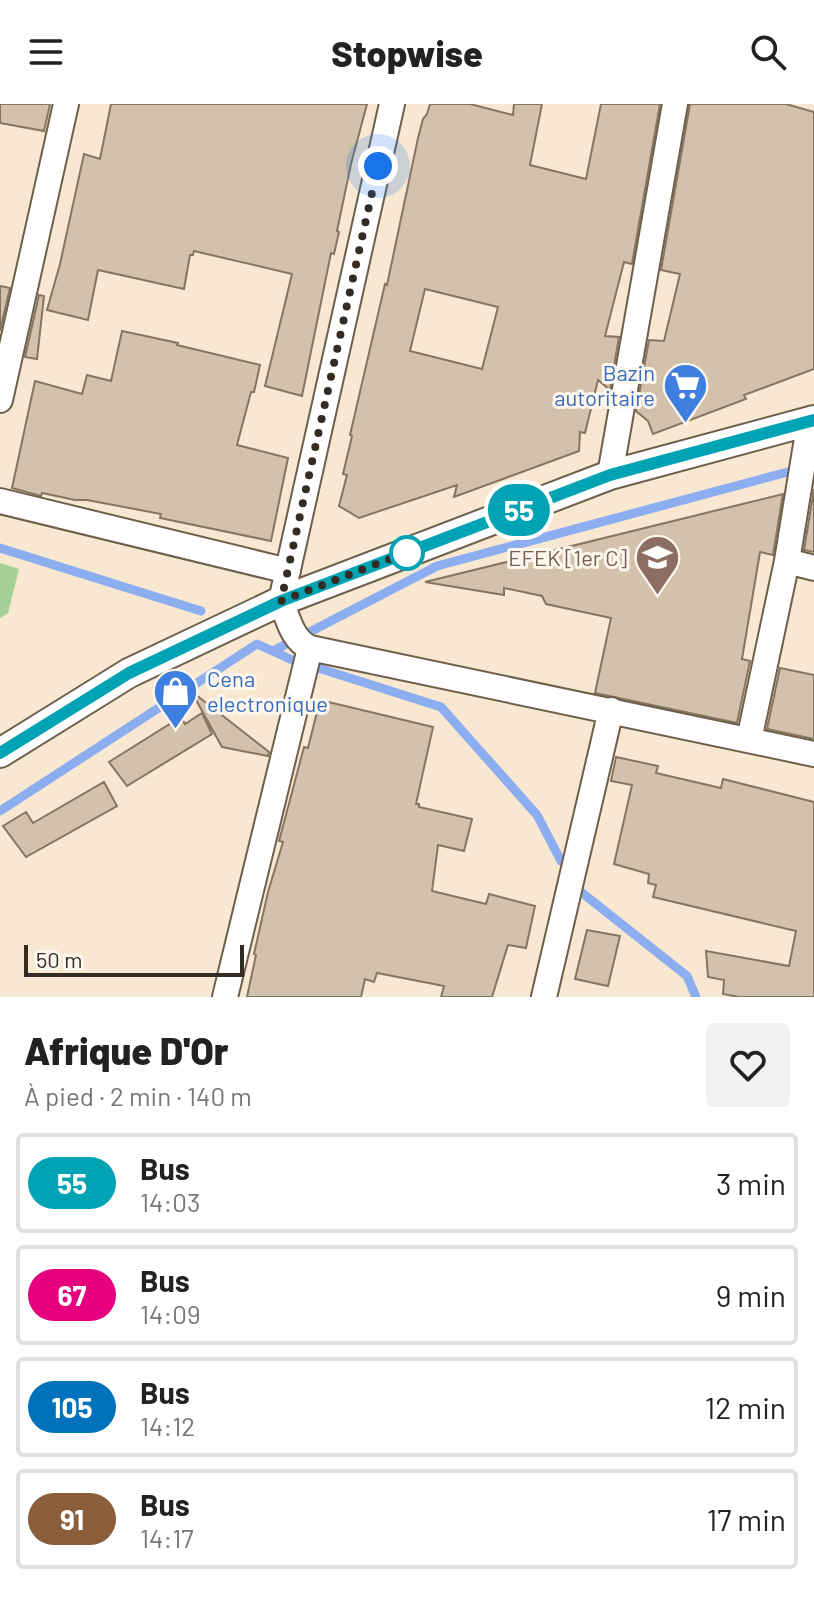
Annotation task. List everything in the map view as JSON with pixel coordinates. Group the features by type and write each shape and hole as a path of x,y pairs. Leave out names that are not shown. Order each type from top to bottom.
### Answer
{"street":[{"path":"0,400 66,104"},
{"path":"392,104 281,601 296,639 310,648 814,754"},
{"path":"610,475 675,104"},
{"path":"0,753 129,673 281,601 610,475 812,420 787,561 749,740"},
{"path":"0,501 288,571"},
{"path":"787,561 814,568"},
{"path":"225,997 310,648"},
{"path":"544,997 611,710"}],"green space":[{"path":"0,563 19,569 8,613 0,618"}],"building":[{"path":"0,104 50,104 44,131 0,123"},
{"path":"111,104 367,104 351,164 334,254 331,253 302,396 265,386 292,274 194,251 190,255 184,289 98,270 88,320 47,310 84,154 100,159"},
{"path":"430,104 470,104 513,115 514,104 542,104 530,165 586,179 601,104 660,104 632,264 624,262 605,336 619,337 610,390 598,380 585,433 580,432 579,451 454,497 457,485 359,518 339,506 347,475 343,474 418,138","holes":["425,289 498,307 482,369 410,351"]},
{"path":"690,104 786,104 814,112 814,369 653,434 648,421 636,411 649,340 664,341 680,274 661,270"},
{"path":"0,286 10,288 0,331"},
{"path":"39,295 44,296 37,359 25,357"},
{"path":"122,331 260,365 237,445 288,458 271,541 160,518 161,514 42,493 41,496 12,488 35,381 82,394 87,375 111,381"},
{"path":"814,489 814,552 804,550"},
{"path":"783,494 773,555 760,552 742,659 750,661 737,723 595,693 611,618 546,604 542,596 504,588 504,595 425,582"},
{"path":"780,668 814,675 814,739 767,729"},
{"path":"191,691 269,752 268,756 222,747"},
{"path":"320,700 433,727 416,804 472,819 464,851 438,845 432,891 486,904 489,894 535,906 526,948 508,945 492,997 441,997 444,986 377,973 374,982 365,979 361,997 247,997 268,892 283,842 279,841"},
{"path":"202,713 212,734 127,786 109,762 181,717 185,724"},
{"path":"616,757 658,766 656,773 721,788 723,779 814,802 814,997 739,997 723,994 724,980 708,977 706,951 789,966 796,931 653,897 656,885 648,883 649,874 614,864 632,785 611,781"},
{"path":"104,782 117,806 26,857 3,826 26,812 33,823"},
{"path":"587,930 620,936 608,986 575,979"}],"waterway":[{"path":"273,651 437,566 799,469"},
{"path":"0,548 201,611"},
{"path":"0,811 257,644 290,659 441,707 537,815 561,861"},
{"path":"581,892 687,976 696,997"}],"bus line":[{"name":"55","path":"0,753 129,673 281,601 610,475 814,420"}],"place":[{"name":"Bazin autoritaire","path":"686,424"},
{"name":"EFEK [1er C]","path":"658,596"},
{"name":"Cena electronique","path":"176,730"}],"route":[{"path":"378,166 281,601 418,548 407,553"}]}
